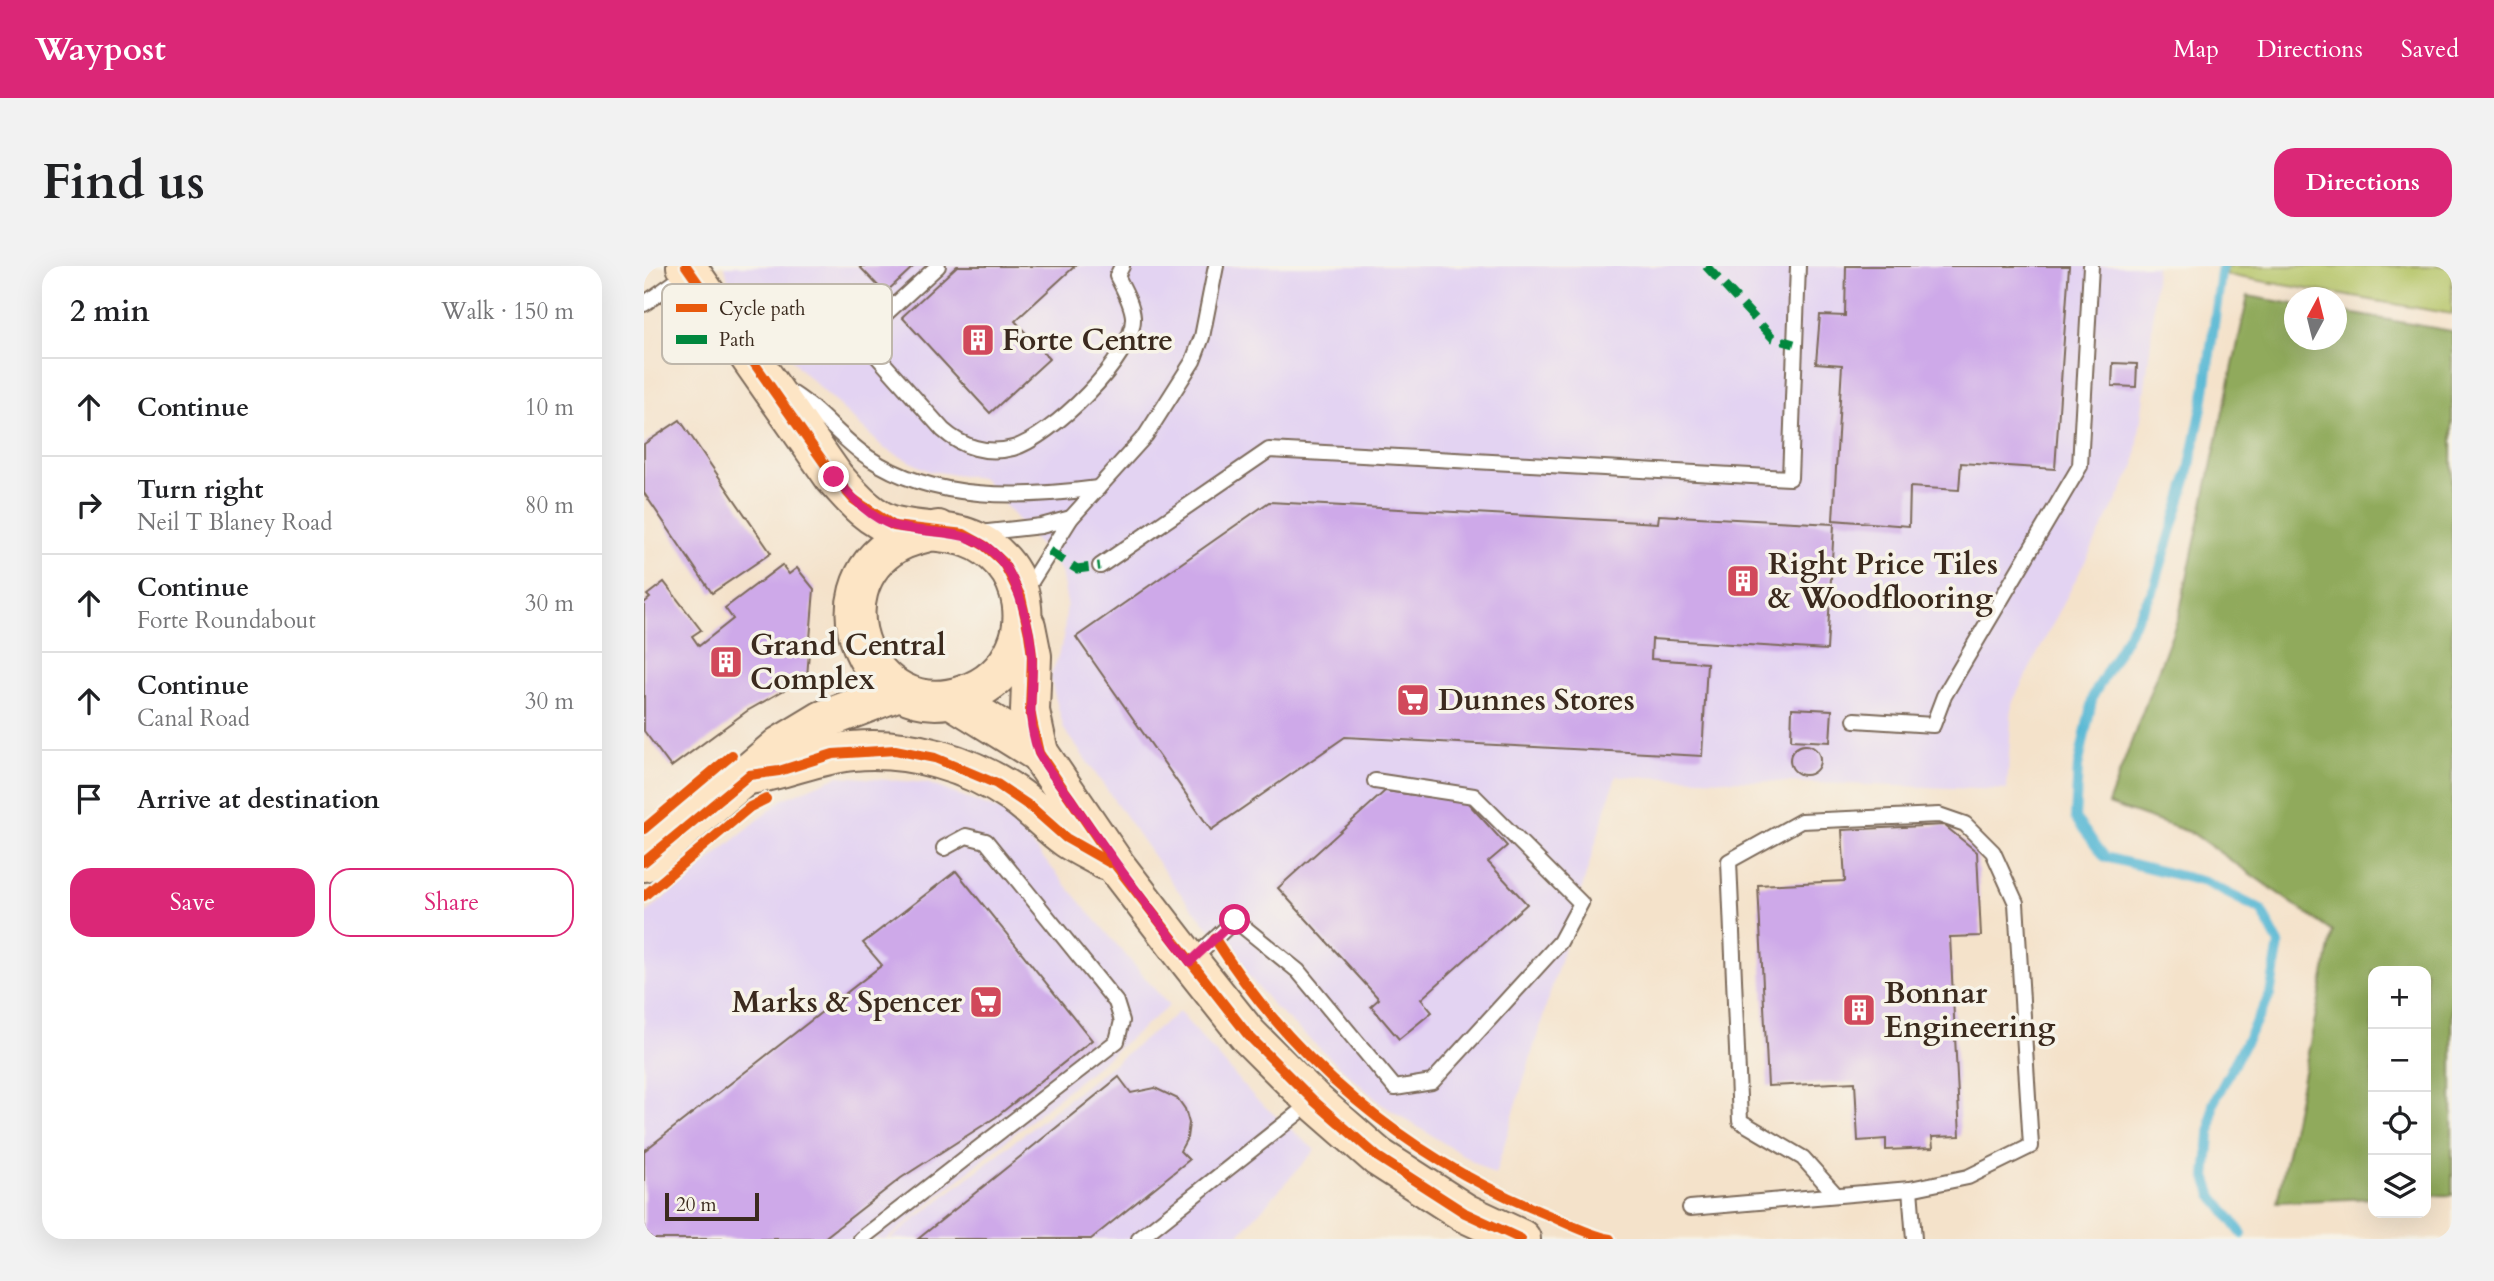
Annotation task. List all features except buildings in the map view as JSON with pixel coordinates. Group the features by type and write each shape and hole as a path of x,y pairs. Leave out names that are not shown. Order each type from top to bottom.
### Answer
{"main road":[{"path":"688,269 699,284"},
{"path":"755,364 834,477 853,499 894,526 951,532 985,547 1003,562 1022,607 1032,656 1030,712 1039,753 1116,866 1248,1035 1314,1101 1378,1157 1465,1213 1521,1239"},
{"path":"951,532 897,543 878,558 864,578 856,602 855,623 861,647 869,663 899,691 928,699 952,699 978,690 998,676 1012,659 1019,640 1022,607"},
{"path":"644,862 780,746 822,720 899,691"},
{"path":"952,699 1039,753"},
{"path":"749,775 779,771 833,754 854,751 915,753 961,768 997,784 1040,814 1066,838 1116,866"}],"lane":[{"path":"892,308 939,266"},
{"path":"884,364 956,442 986,450 1012,448 1044,433 1103,377 1124,349 1133,316 1117,276 1122,266"},
{"path":"1022,607 1071,518 1146,435 1193,361 1202,337 1216,266"},
{"path":"1100,566 1269,450 1790,478 1798,266"},
{"path":"1855,720 1933,725 1944,696 2080,466 2091,266"},
{"path":"669,284 688,269"},
{"path":"644,304 662,290"},
{"path":"764,377 809,402 869,459 905,477 993,495 1098,488"},
{"path":"951,532 1041,526 1071,518"},
{"path":"1190,962 1235,920 1298,971 1395,1088 1432,1082 1560,942 1581,903 1474,796 1375,781"},
{"path":"1690,1208 1910,1189 1968,1177 2031,1146 2015,903 1993,852 1965,824 1939,815 1801,821 1729,861 1740,1121 1803,1158 1836,1195"},
{"path":"860,1239 1117,1041 1122,1021 1116,1002 986,841 966,836 944,848"},
{"path":"1139,1239 1314,1101"},
{"path":"1910,1189 1914,1239"}],"shaded area":[{"path":"725,266 2156,266 2151,341 2135,465 2012,703 2007,790 1616,776 1495,1175 1381,1104 1275,1008 1176,888 1064,729 1050,678 1063,642 1067,603 1061,571 982,478 929,471 885,449 796,364 892,364 892,284 732,284"},
{"path":"838,776 927,783 1005,813 1169,1006 887,1239 644,1239 644,915 783,799"},
{"path":"1179,1012 1255,1098 1315,1150 1235,1239 890,1239"}],"green space":[{"path":"2227,266 2452,266 2452,314 2347,296 2347,287 2296,287 2226,275"},
{"path":"2248,296 2284,302 2284,350 2347,350 2347,313 2452,331 2452,1195 2431,1196 2431,966 2368,966 2368,1198 2277,1202 2333,932 2192,833 2108,804 2179,615"}],"waterway":[{"path":"2222,266 2204,398 2187,480 2154,588 2093,696 2078,767 2075,818 2105,857 2205,882 2261,910 2279,944 2270,995 2213,1104 2206,1177 2212,1194 2242,1234"}],"marked path":[{"path":"1706,266 1773,338 1794,344"},
{"path":"1049,551 1077,569 1100,566"}],"cycle path":[{"path":"686,266 699,284"},
{"path":"755,364 834,477 853,499 894,526 964,534 985,546 1003,562 1021,597 1029,634 1032,656 1030,711 1039,753 1116,866 1248,1035 1314,1101 1378,1157 1465,1213 1521,1239"},
{"path":"644,862 749,775 779,771 833,754 895,750 935,758 997,784 1031,807 1066,838 1110,863"},
{"path":"644,829 732,755"},
{"path":"644,896 750,807 766,799"},
{"path":"1215,939 1280,1026 1317,1065 1357,1101 1399,1133 1444,1163 1491,1189 1575,1227 1610,1239"}],"place":[{"name":"Forte Centre","path":"978,340"},
{"name":"Right Price Tiles & Woodflooring","path":"1743,581"},
{"name":"Grand Central Complex","path":"726,662"},
{"name":"Dunnes Stores","path":"1413,700"},
{"name":"Marks & Spencer","path":"986,1002"},
{"name":"Bonnar Engineering","path":"1859,1010"}],"route":[{"path":"834,477 853,499 894,526 964,534 1003,562 1014,578 1021,597 1023,618 1029,634 1032,656 1030,712 1039,753 1116,866 1190,962 1235,920"}]}
